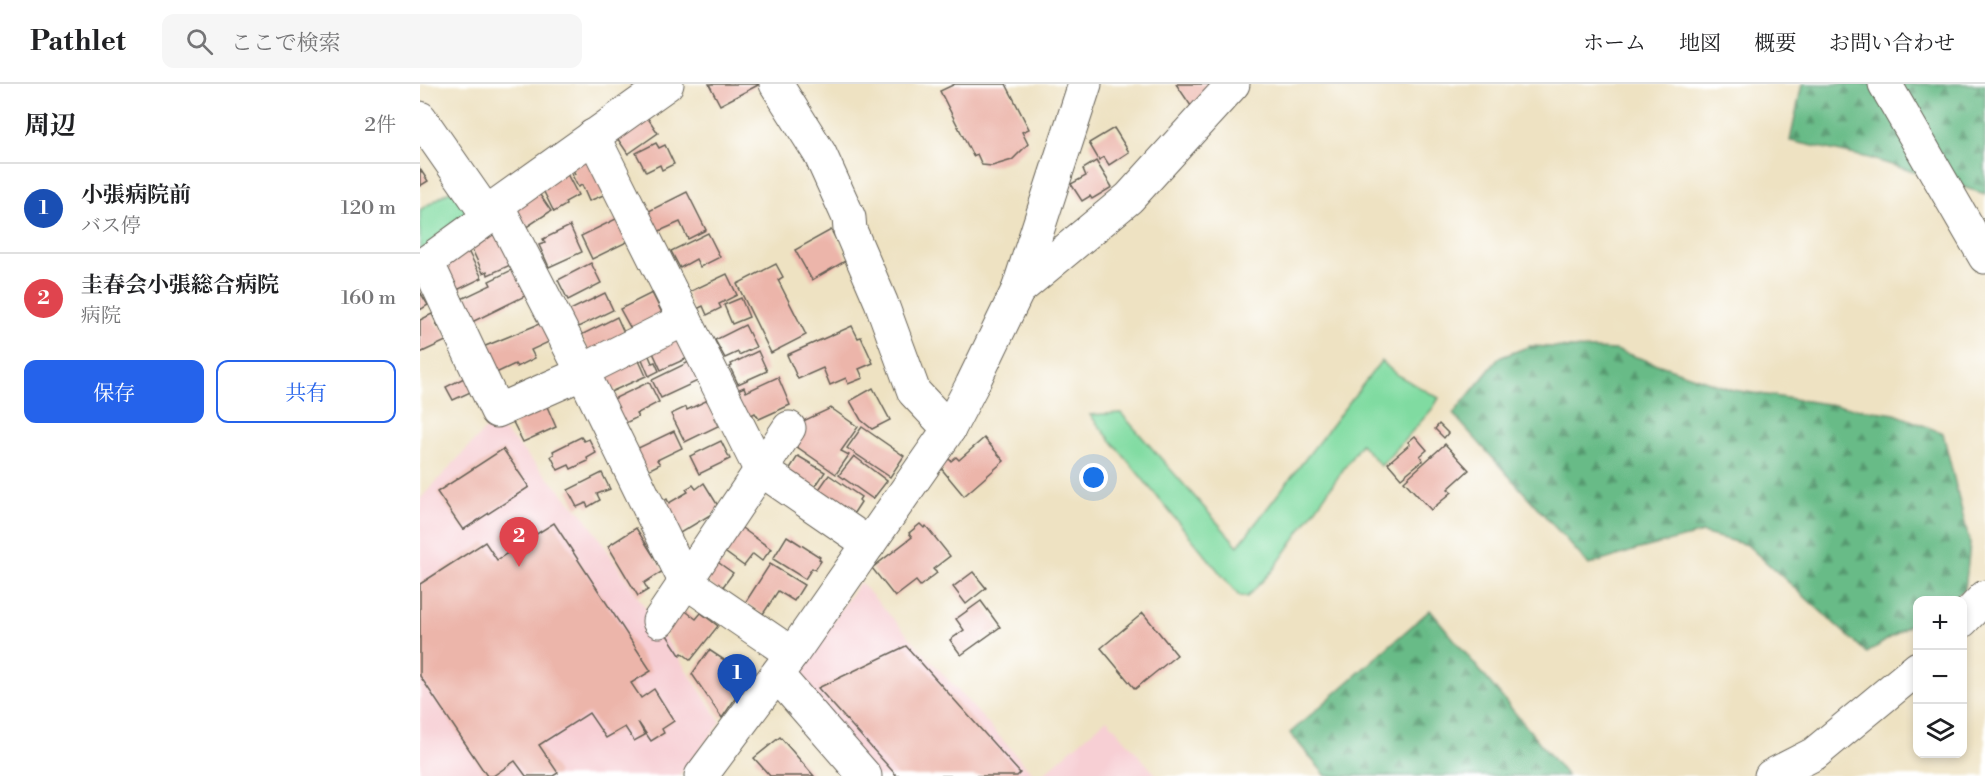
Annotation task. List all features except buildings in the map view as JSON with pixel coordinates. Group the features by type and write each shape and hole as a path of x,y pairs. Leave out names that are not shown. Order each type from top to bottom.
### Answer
{"street":[{"path":"667,84 593,136 423,264 497,411 582,372 685,319"},
{"path":"776,84 820,154 849,218 850,230 881,302 914,392 949,429"},
{"path":"701,776 784,664 949,429 1018,290 1086,84"},
{"path":"1018,290 1129,198 1233,84"},
{"path":"1885,84 1985,257"},
{"path":"420,118 493,211 582,372 685,581 784,664 865,776"},
{"path":"593,136 760,469 869,544"},
{"path":"658,621 789,428"},
{"path":"1967,616 1985,597"},
{"path":"1771,776 1814,754 1913,671"}],"shaded area":[{"path":"494,420 586,518 721,722 679,776 420,776 420,499"},
{"path":"860,582 1035,776 875,776 791,680"},
{"path":"1107,719 1157,776 1041,776 1074,747"}],"green space":[{"path":"1802,84 1985,84 1985,194 1869,158 1790,141"},
{"path":"459,185 474,206 420,258 420,210"},
{"path":"1530,346 1616,350 1733,390 1895,414 1943,433 1970,544 1965,590 1955,596 1913,596 1913,623 1867,653 1747,545 1702,533 1589,565 1453,414 1499,358"},
{"path":"1381,361 1397,375 1439,398 1433,408 1381,466 1361,444 1273,570 1247,597 1239,596 1090,415 1121,413 1238,546"},
{"path":"1430,610 1567,776 1326,776 1290,733"}],"place":[{"name":"圭春会小張総合病院","path":"519,567"},
{"name":"小張病院前","path":"737,704"}]}
